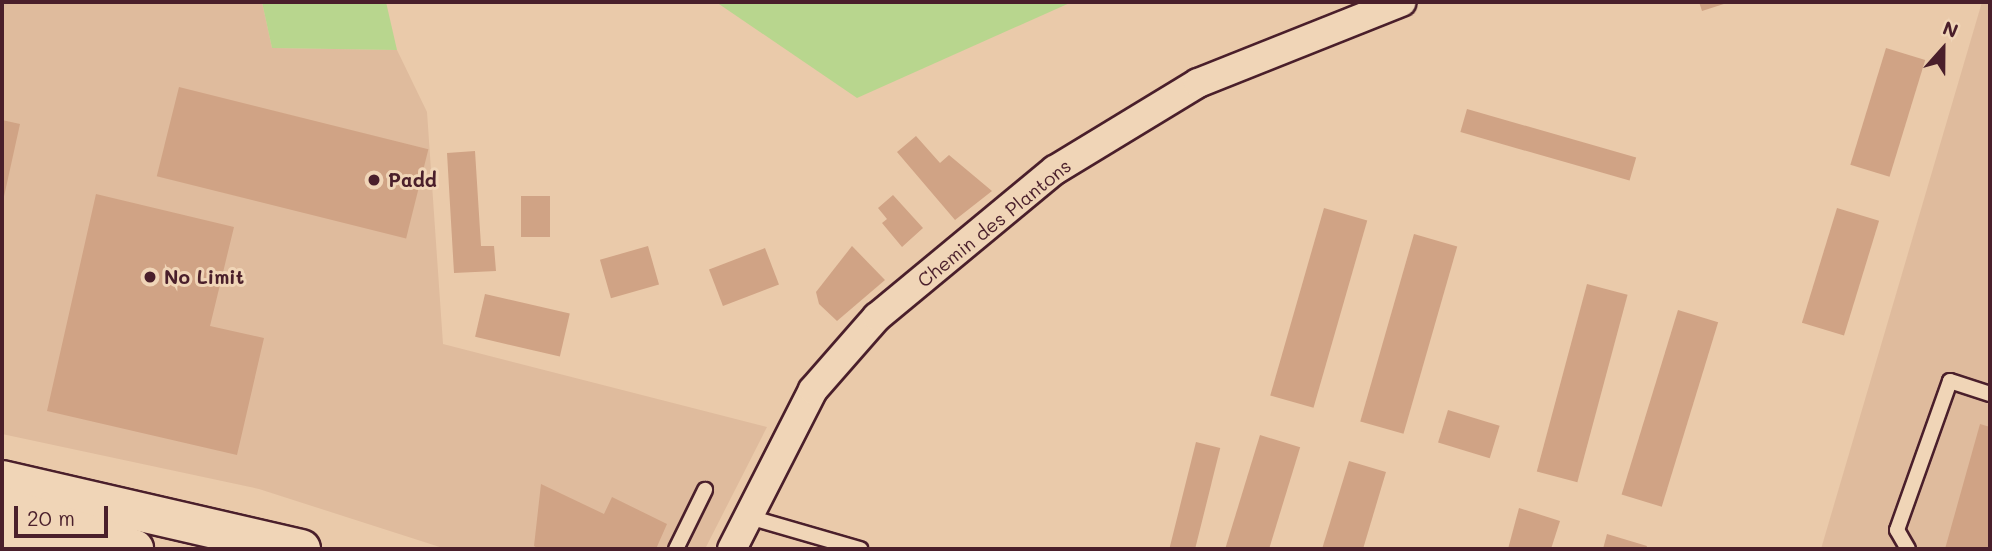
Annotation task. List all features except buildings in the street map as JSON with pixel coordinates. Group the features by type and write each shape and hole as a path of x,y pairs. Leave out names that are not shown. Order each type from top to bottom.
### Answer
{"main road":[{"path":"2,480 301,549"},
{"path":"2,506 134,549"},
{"path":"175,519 203,549"},
{"path":"2,527 77,549"}],"street":[{"name":"Chemin des Plantons","path":"732,549 813,390 868,327 1055,170 1198,83 1402,2"}],"lane":[{"path":"1908,549 1897,530 1950,381 1990,394"},
{"path":"678,549 705,490"},
{"path":"749,517 860,549"}],"shaded area":[{"path":"2,2 262,2 272,48 397,50 427,112 443,344 767,427 705,549 446,549 259,489 2,434"},
{"path":"1982,2 1990,2 1990,549 1821,549"}],"green space":[{"path":"262,2 386,2 397,50 272,48"},
{"path":"716,2 1072,2 857,98"}],"place":[{"name":"Padd","path":"374,180"},
{"name":"No Limit","path":"150,277"}]}
